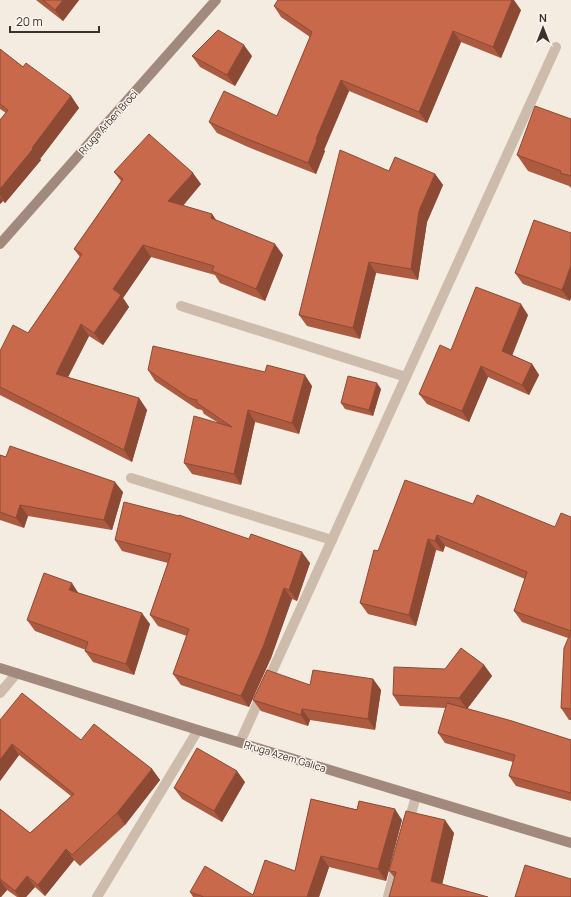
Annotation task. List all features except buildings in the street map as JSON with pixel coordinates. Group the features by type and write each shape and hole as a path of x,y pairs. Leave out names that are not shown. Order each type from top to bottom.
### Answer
{"main road":[{"name":"Rruga Arben Broci","path":"0,244 216,0"},
{"name":"Rruga Azem Galica","path":"0,668 198,730 571,843"}],"street":[{"path":"240,742 556,47"},
{"path":"181,306 406,377"},
{"path":"131,478 332,540"},
{"path":"0,693 17,673"},
{"path":"97,897 198,730"},
{"path":"406,832 416,796"},
{"path":"388,897 400,854"}]}
